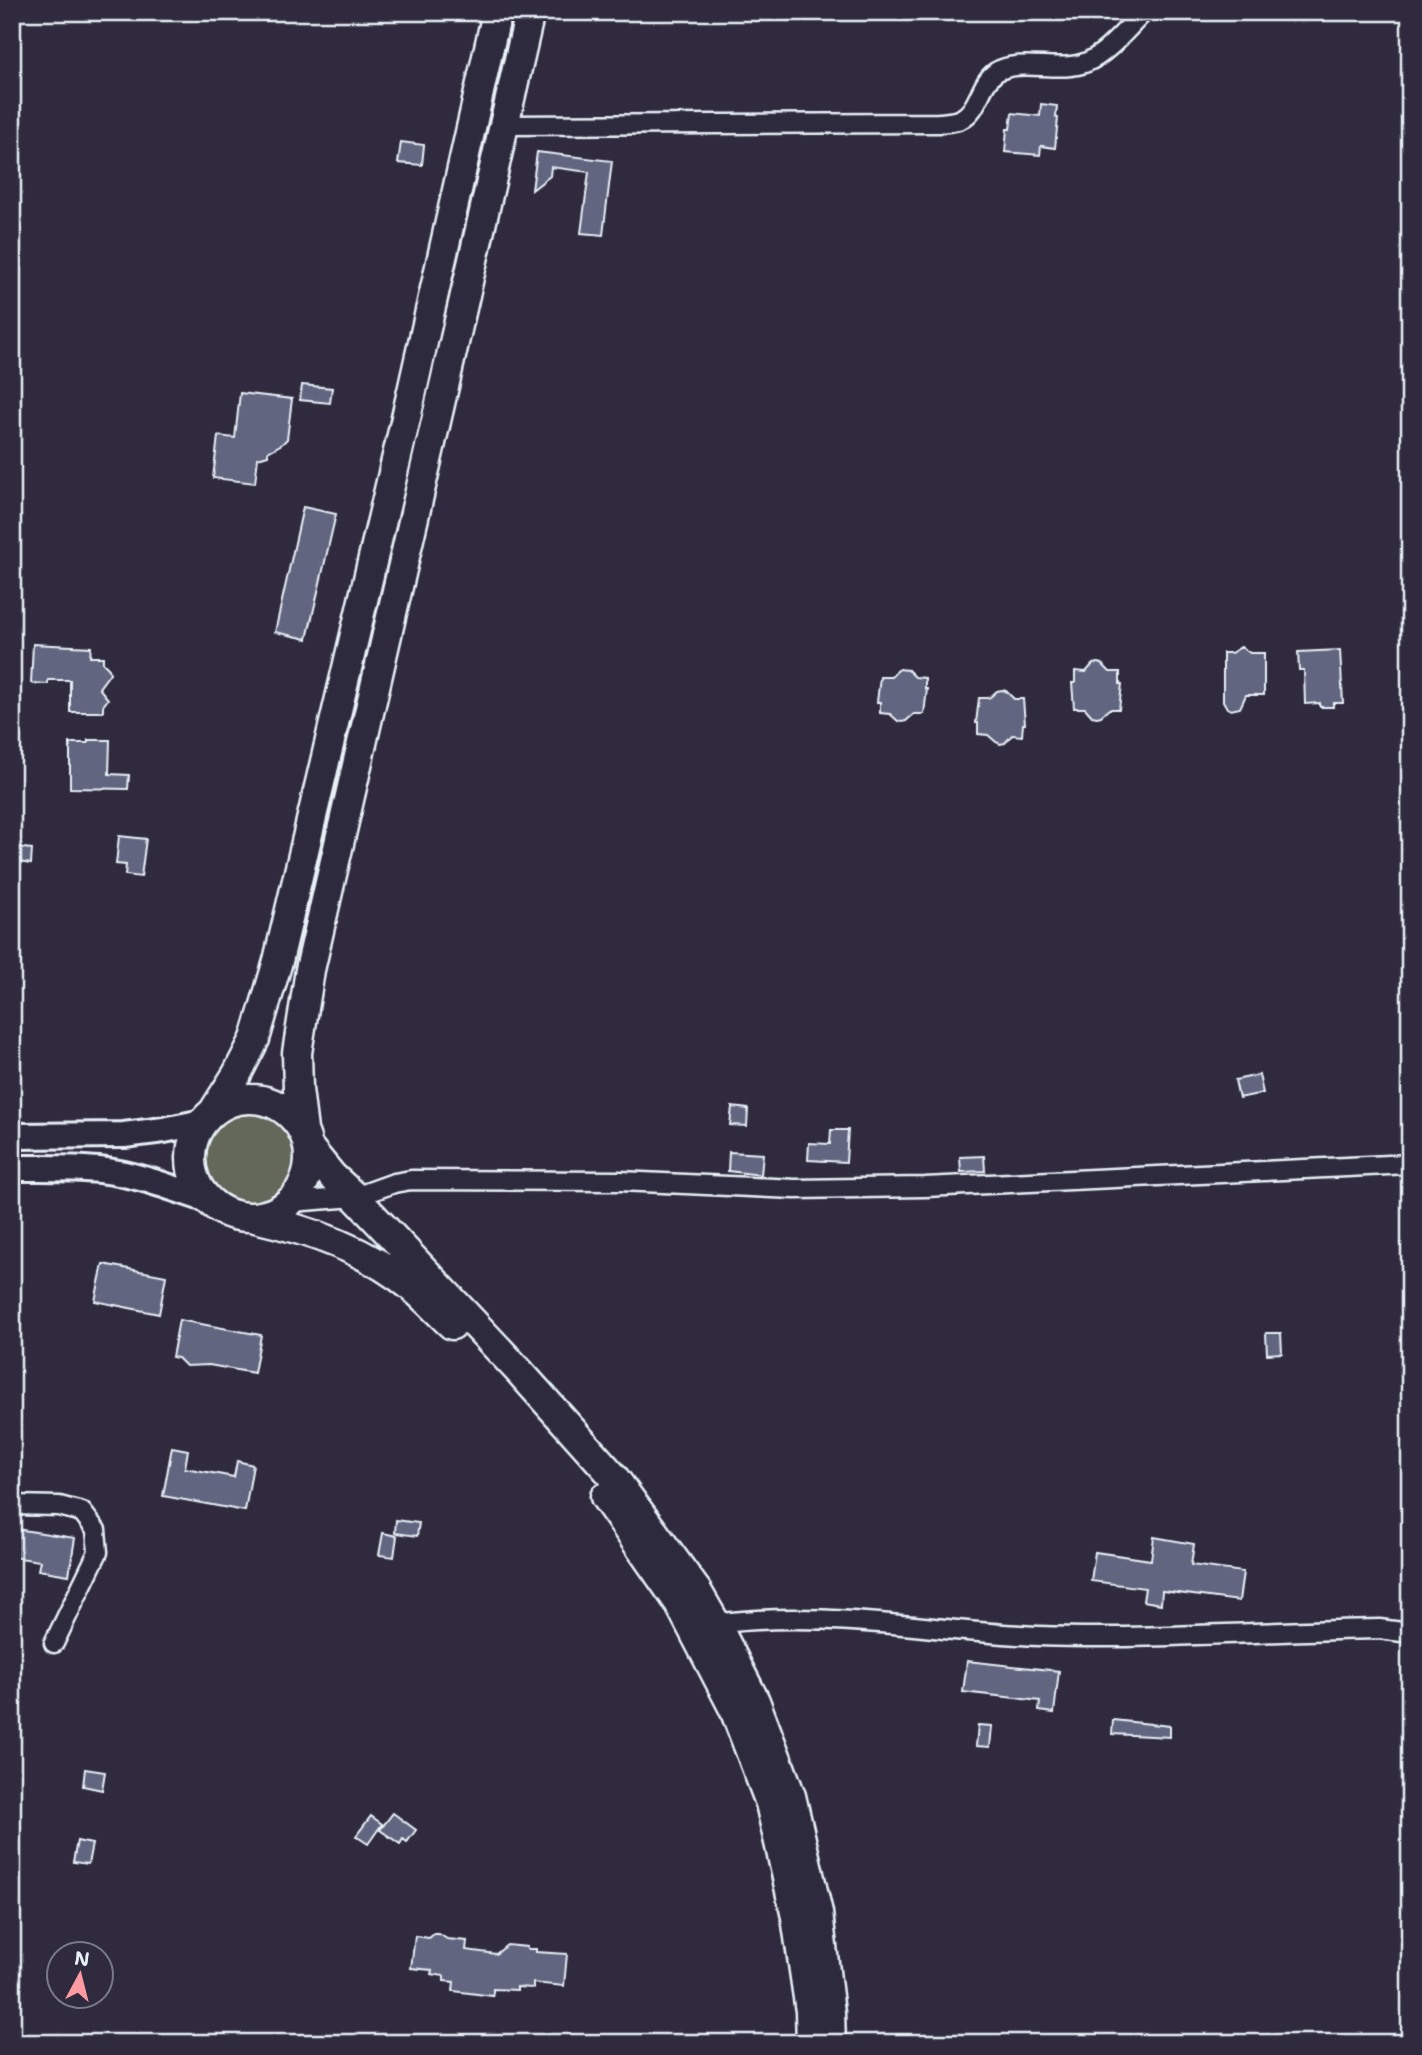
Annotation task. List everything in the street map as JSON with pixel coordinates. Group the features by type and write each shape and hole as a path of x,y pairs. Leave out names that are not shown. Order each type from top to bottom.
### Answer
{"main road":[{"path":"497,12 403,431 278,961 255,1039 237,1074 195,1134 191,1148 193,1176 208,1200 222,1211 328,1238 372,1259 412,1287 457,1330 597,1486 679,1603 734,1709 770,1803 796,1917 810,2011 811,2043"},
{"path":"256,1218 274,1213 291,1202 303,1187 310,1169 298,1089 297,1053 310,970 530,12"},
{"path":"12,1136 124,1135 164,1130 208,1117 236,1100 262,1100 286,1110 332,1176 519,1371 613,1476 696,1591 716,1624 755,1701 791,1796 818,1913 831,2043"},
{"path":"12,1168 98,1170 154,1182 208,1200"}],"street":[{"path":"505,125 940,124 960,119 975,107 985,85 996,72 1015,66 1069,66 1086,63 1102,54 1144,12"},
{"path":"291,1202 355,1197 411,1180 620,1181 821,1188 938,1186 1410,1164"},
{"path":"12,1505 59,1506 82,1512 96,1530 98,1552 54,1643"},
{"path":"716,1624 752,1619 812,1619 1037,1636 1090,1637 1379,1629 1410,1633"}],"shaded area":[{"path":"250,1114 268,1118 283,1128 293,1143 297,1161 293,1179 283,1194 268,1204 250,1208 232,1204 217,1194 207,1179 203,1161 207,1143 217,1128 232,1118"}],"building":[{"path":"1041,104 1057,106 1055,148 1041,146 1040,155 1005,152 1012,113 1040,116"},
{"path":"401,142 424,145 422,165 398,163"},
{"path":"537,152 612,161 603,235 581,233 589,172 551,167 550,176 532,190"},
{"path":"302,385 332,388 330,403 300,400"},
{"path":"240,393 292,399 287,439 268,452 268,455 258,458 255,483 213,478 218,436 235,438"},
{"path":"303,507 336,514 307,639 275,632"},
{"path":"33,644 91,647 90,657 103,657 103,663 110,673 99,688 108,699 103,706 103,712 70,712 70,680 48,680 48,684 31,683"},
{"path":"1241,647 1250,653 1264,653 1264,695 1246,695 1240,708 1231,710 1223,701 1223,653 1231,653"},
{"path":"1340,650 1343,703 1333,703 1333,707 1320,707 1320,703 1305,704 1304,670 1299,670 1298,652"},
{"path":"1098,663 1110,672 1120,672 1122,684 1119,709 1109,709 1097,717 1092,716 1085,708 1074,708 1072,683 1075,683 1075,671 1086,672 1093,664"},
{"path":"899,669 908,670 915,677 925,678 927,689 924,714 914,714 902,722 890,714 880,713 880,702 877,702 880,677 891,677"},
{"path":"1002,690 1014,699 1023,699 1025,724 1022,736 1012,735 1005,743 1000,744 988,735 978,734 976,723 979,698 989,698"},
{"path":"88,740 110,740 109,774 129,775 128,789 70,788 70,743 88,743"},
{"path":"119,836 146,839 141,877 125,875 126,865 116,864"},
{"path":"12,847 32,849 31,864 12,861"},
{"path":"1259,1075 1263,1093 1239,1098 1235,1080"},
{"path":"732,1107 748,1109 747,1126 730,1125"},
{"path":"831,1130 848,1130 846,1162 808,1160 809,1143 830,1144"},
{"path":"729,1152 763,1154 761,1175 728,1171"},
{"path":"984,1156 985,1171 961,1172 960,1157"},
{"path":"103,1264 166,1276 159,1314 95,1301"},
{"path":"179,1320 261,1335 254,1373 209,1365 186,1366 178,1358 172,1357"},
{"path":"1266,1333 1281,1333 1282,1353 1267,1354"},
{"path":"172,1447 188,1450 185,1468 234,1477 237,1461 253,1465 245,1511 163,1496"},
{"path":"396,1520 419,1523 417,1536 395,1533"},
{"path":"16,1529 75,1538 69,1575 38,1570 40,1561 12,1557"},
{"path":"383,1533 397,1536 394,1557 379,1555"},
{"path":"1154,1537 1194,1544 1191,1565 1243,1572 1239,1601 1162,1591 1161,1604 1143,1601 1145,1588 1091,1581 1095,1552 1151,1560"},
{"path":"967,1661 1059,1671 1054,1713 1039,1711 1040,1701 963,1692"},
{"path":"1113,1720 1170,1726 1170,1737 1112,1734"},
{"path":"978,1725 992,1726 990,1747 976,1746"},
{"path":"85,1769 105,1772 102,1790 83,1786"},
{"path":"393,1813 416,1830 407,1842 403,1839 400,1844 380,1830"},
{"path":"371,1816 382,1824 368,1844 356,1836"},
{"path":"77,1841 92,1844 88,1864 73,1862"},
{"path":"434,1934 447,1939 467,1941 466,1950 496,1954 507,1945 536,1949 536,1952 567,1954 564,1986 533,1983 533,1988 493,1989 493,1996 453,1991 454,1982 444,1981 444,1976 431,1974 432,1970 411,1968 415,1936 429,1938"}]}
